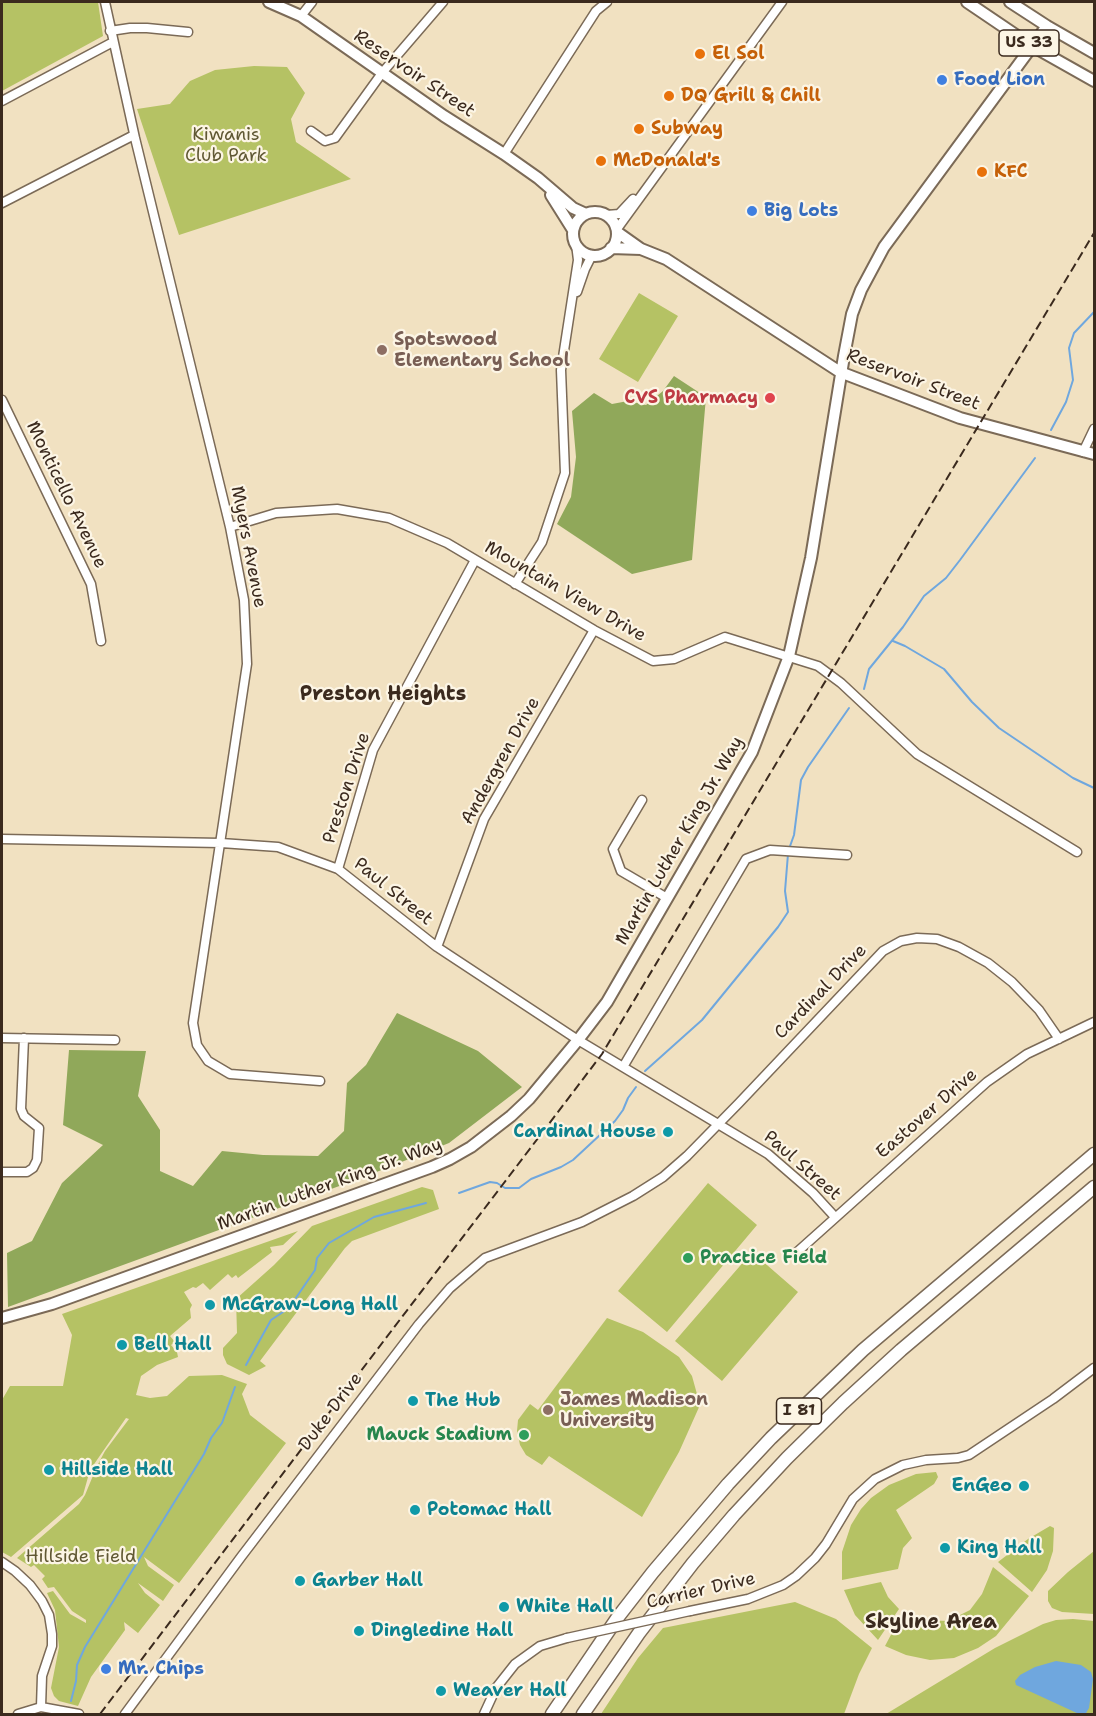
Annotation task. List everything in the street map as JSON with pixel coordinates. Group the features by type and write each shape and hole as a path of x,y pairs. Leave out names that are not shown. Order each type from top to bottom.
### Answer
{"highway":[{"name":"I 81","path":"552,1714 618,1617 653,1572 728,1484 771,1438 862,1350 1095,1154"},
{"name":"I 81","path":"583,1714 636,1637 686,1572 734,1515 787,1458 901,1350 1095,1187"}],"main road":[{"name":"Reservoir Street","path":"269,2 301,16 504,154 538,178 573,208 586,214"},
{"name":"US 33","path":"967,2 1032,46 1095,81"},
{"name":"US 33","path":"1010,2 1095,53"},
{"name":"Martin Luther King Jr. Way","path":"2,1318 52,1304 450,1159 471,1147 511,1116 529,1099 578,1040 607,1002 752,752 789,657 811,558 840,372 852,314 872,268 891,238 1047,26"},
{"name":"Reservoir Street","path":"538,178 558,203 573,230"},
{"path":"593,212 607,215 612,219 617,230 611,248 606,253 586,254 576,244 573,230 580,218 586,214 593,212"},
{"name":"Reservoir Street","path":"617,230 641,249 666,259 840,372 960,418 1095,454"},
{"name":"Reservoir Street","path":"611,248 641,249"}],"street":[{"name":"Myers Avenue","path":"105,2 134,135 230,527 244,600 247,664 193,1023 197,1045 208,1061 230,1074 320,1081"},
{"path":"301,16 312,2"},
{"path":"311,131 325,141 335,138 382,73 443,2"},
{"path":"504,154 596,11 607,2"},
{"path":"617,230 650,181 782,2"},
{"path":"110,31 139,28 188,32"},
{"path":"2,101 113,42"},
{"path":"2,203 134,135"},
{"path":"607,215 623,211 650,181"},
{"path":"515,584 542,542 565,472 561,370 578,260 576,244"},
{"path":"569,318 585,268 592,255"},
{"name":"Monticello Avenue","path":"2,400 91,584 101,641"},
{"path":"1083,452 1095,429"},
{"name":"Mountain View Drive","path":"230,527 276,513 337,509 389,518 447,543 594,630 653,661 674,659 725,638 818,666 831,675 917,754 1077,852"},
{"name":"Preston Drive","path":"338,868 373,750 476,560"},
{"name":"Andergren Drive","path":"437,947 484,819 594,630"},
{"path":"642,800 613,849 621,871 667,898"},
{"name":"Paul Street","path":"2,839 221,843 278,848 338,868 437,947 578,1040 768,1154 813,1193 835,1217"},
{"path":"623,1067 746,859 770,849 847,855"},
{"name":"Cardinal Drive","path":"622,1202 651,1186 670,1172 878,956 891,946 905,940 928,938 946,942 988,963 1031,1000 1059,1039"},
{"name":"Eastover Drive","path":"796,1253 987,1082 1027,1054 1095,1022"},
{"path":"2,1038 115,1040"},
{"path":"2,1172 27,1172 33,1168 37,1160 40,1130 24,1116 21,1109 24,1038"},
{"name":"Duke Drive","path":"125,1714 408,1338 450,1288 491,1255 582,1222 622,1202"},
{"name":"Carrier Drive","path":"484,1714 496,1688 509,1671 521,1659 546,1644 748,1599 783,1585 815,1558 830,1538 850,1503 874,1479 903,1465 969,1455 1095,1368"},
{"path":"2,1562 30,1585 49,1615 52,1646 42,1676 41,1707"},
{"path":"18,1714 41,1707 79,1714"}],"green space":[{"path":"2,2 98,2 103,36 2,91"},
{"name":"Kiwanis Club Park","path":"254,66 287,67 305,93 291,119 296,142 351,179 179,235 137,109 170,104 190,81 215,70"},
{"path":"639,293 678,316 638,382 599,359"},
{"path":"674,376 706,397 692,560 632,574 557,524 571,497 576,457 572,411 594,393 612,404 628,401 646,405 663,391"},
{"path":"397,1013 478,1051 522,1087 449,1143 364,1177 8,1307 7,1253 32,1241 62,1183 103,1145 63,1125 69,1050 146,1051 138,1096 160,1130 160,1171 193,1186 222,1151 263,1155 318,1156 344,1131 347,1083 366,1065"},
{"name":"Practice Field","path":"708,1183 757,1225 667,1332 618,1291"},
{"path":"422,1187 433,1190 439,1209 352,1241 260,1361 266,1366 249,1375 227,1364 223,1348 237,1333 236,1299 274,1265 312,1226"},
{"name":"Hillside Field","path":"298,1231 283,1245 270,1247 272,1252 238,1278 236,1275 232,1278 228,1274 210,1290 203,1283 184,1292 192,1305 191,1318 170,1336 175,1342 171,1345 178,1357 157,1365 141,1376 136,1395 150,1398 167,1396 189,1376 222,1375 247,1384 242,1394 250,1415 286,1443 179,1583 144,1557 148,1566 174,1585 163,1601 138,1583 145,1593 160,1605 138,1633 124,1622 125,1630 91,1677 78,1706 59,1701 51,1688 59,1647 55,1610 47,1593 53,1591 70,1614 86,1623 86,1620 72,1611 54,1587 48,1588 42,1579 45,1576 34,1565 31,1567 17,1558 79,1504 105,1451 129,1419 126,1418 90,1470 83,1495 11,1557 2,1552 2,1400 10,1386 63,1386 72,1335 62,1314"},
{"name":"Practice Field","path":"752,1252 798,1292 722,1381 675,1341"},
{"path":"607,1318 643,1332 679,1357 692,1376 700,1405 679,1452 642,1517 549,1456 542,1465 526,1455 520,1445 517,1431 518,1420 530,1404 538,1410"},
{"path":"936,1472 938,1477 934,1484 896,1510 912,1538 903,1548 898,1569 842,1580 842,1552 851,1525 861,1509 871,1498 889,1485 916,1474"},
{"path":"1050,1526 1054,1528 1053,1551 1047,1570 1032,1592 998,1562 1028,1539"},
{"path":"1094,1551 1094,1614 1062,1612 1052,1608 1048,1601 1048,1591"},
{"path":"993,1567 1029,1596 996,1636 978,1648 954,1658 930,1660 906,1655 885,1646 903,1612 921,1620 948,1621 970,1610 982,1594"},
{"path":"881,1582 888,1597 899,1609 878,1640 855,1615 844,1590"},
{"path":"795,1602 836,1619 872,1648 859,1674 844,1714 601,1714 638,1658 663,1628"},
{"path":"1056,1620 1094,1621 1094,1714 886,1714 995,1648 1043,1624"}],"water":[{"path":"1056,1661 1081,1665 1091,1672 1093,1679 1089,1708 1086,1713 1079,1714 1016,1685 1015,1681 1020,1675 1035,1667"}],"waterway":[{"path":"1051,430 1066,402 1073,380 1069,348 1074,333 1094,312"},
{"path":"864,689 869,669 903,627 924,596 946,578 1035,458"},
{"path":"893,641 944,669 972,702 999,728 1073,778 1094,788"},
{"path":"789,849 794,835 801,780 849,708"},
{"path":"645,1071 702,1020 788,912 785,891 788,854"},
{"path":"459,1193 490,1182 505,1188 519,1188 531,1179 573,1160 615,1121 636,1087"},
{"path":"246,1365 271,1320 289,1308 315,1270 317,1258 329,1243 374,1217 426,1203"},
{"path":"71,1701 77,1665 85,1647 222,1423 235,1387"}],"railway":[{"path":"100,1714 602,1054 1094,233"}],"place":[{"name":"El Sol","path":"700,54"},
{"name":"Food Lion","path":"942,80"},
{"name":"DQ Grill & Chill","path":"669,96"},
{"name":"Subway","path":"639,129"},
{"name":"McDonald's","path":"601,161"},
{"name":"KFC","path":"982,172"},
{"name":"Big Lots","path":"752,211"},
{"name":"Spotswood Elementary School","path":"382,350"},
{"name":"CVS Pharmacy","path":"770,398"},
{"name":"Cardinal House","path":"668,1132"},
{"name":"Practice Field","path":"688,1258"},
{"name":"McGraw-Long Hall","path":"210,1305"},
{"name":"Bell Hall","path":"122,1345"},
{"name":"The Hub","path":"413,1401"},
{"name":"James Madison University","path":"548,1410"},
{"name":"Mauck Stadium","path":"524,1435"},
{"name":"Hillside Hall","path":"49,1470"},
{"name":"EnGeo","path":"1024,1486"},
{"name":"Potomac Hall","path":"415,1510"},
{"name":"King Hall","path":"945,1548"},
{"name":"Garber Hall","path":"300,1581"},
{"name":"White Hall","path":"504,1607"},
{"name":"Dingledine Hall","path":"359,1631"},
{"name":"Mr. Chips","path":"106,1669"},
{"name":"Weaver Hall","path":"441,1691"}],"district":[{"name":"Preston Heights","path":"383,695"},
{"name":"Skyline Area","path":"931,1623"}]}
